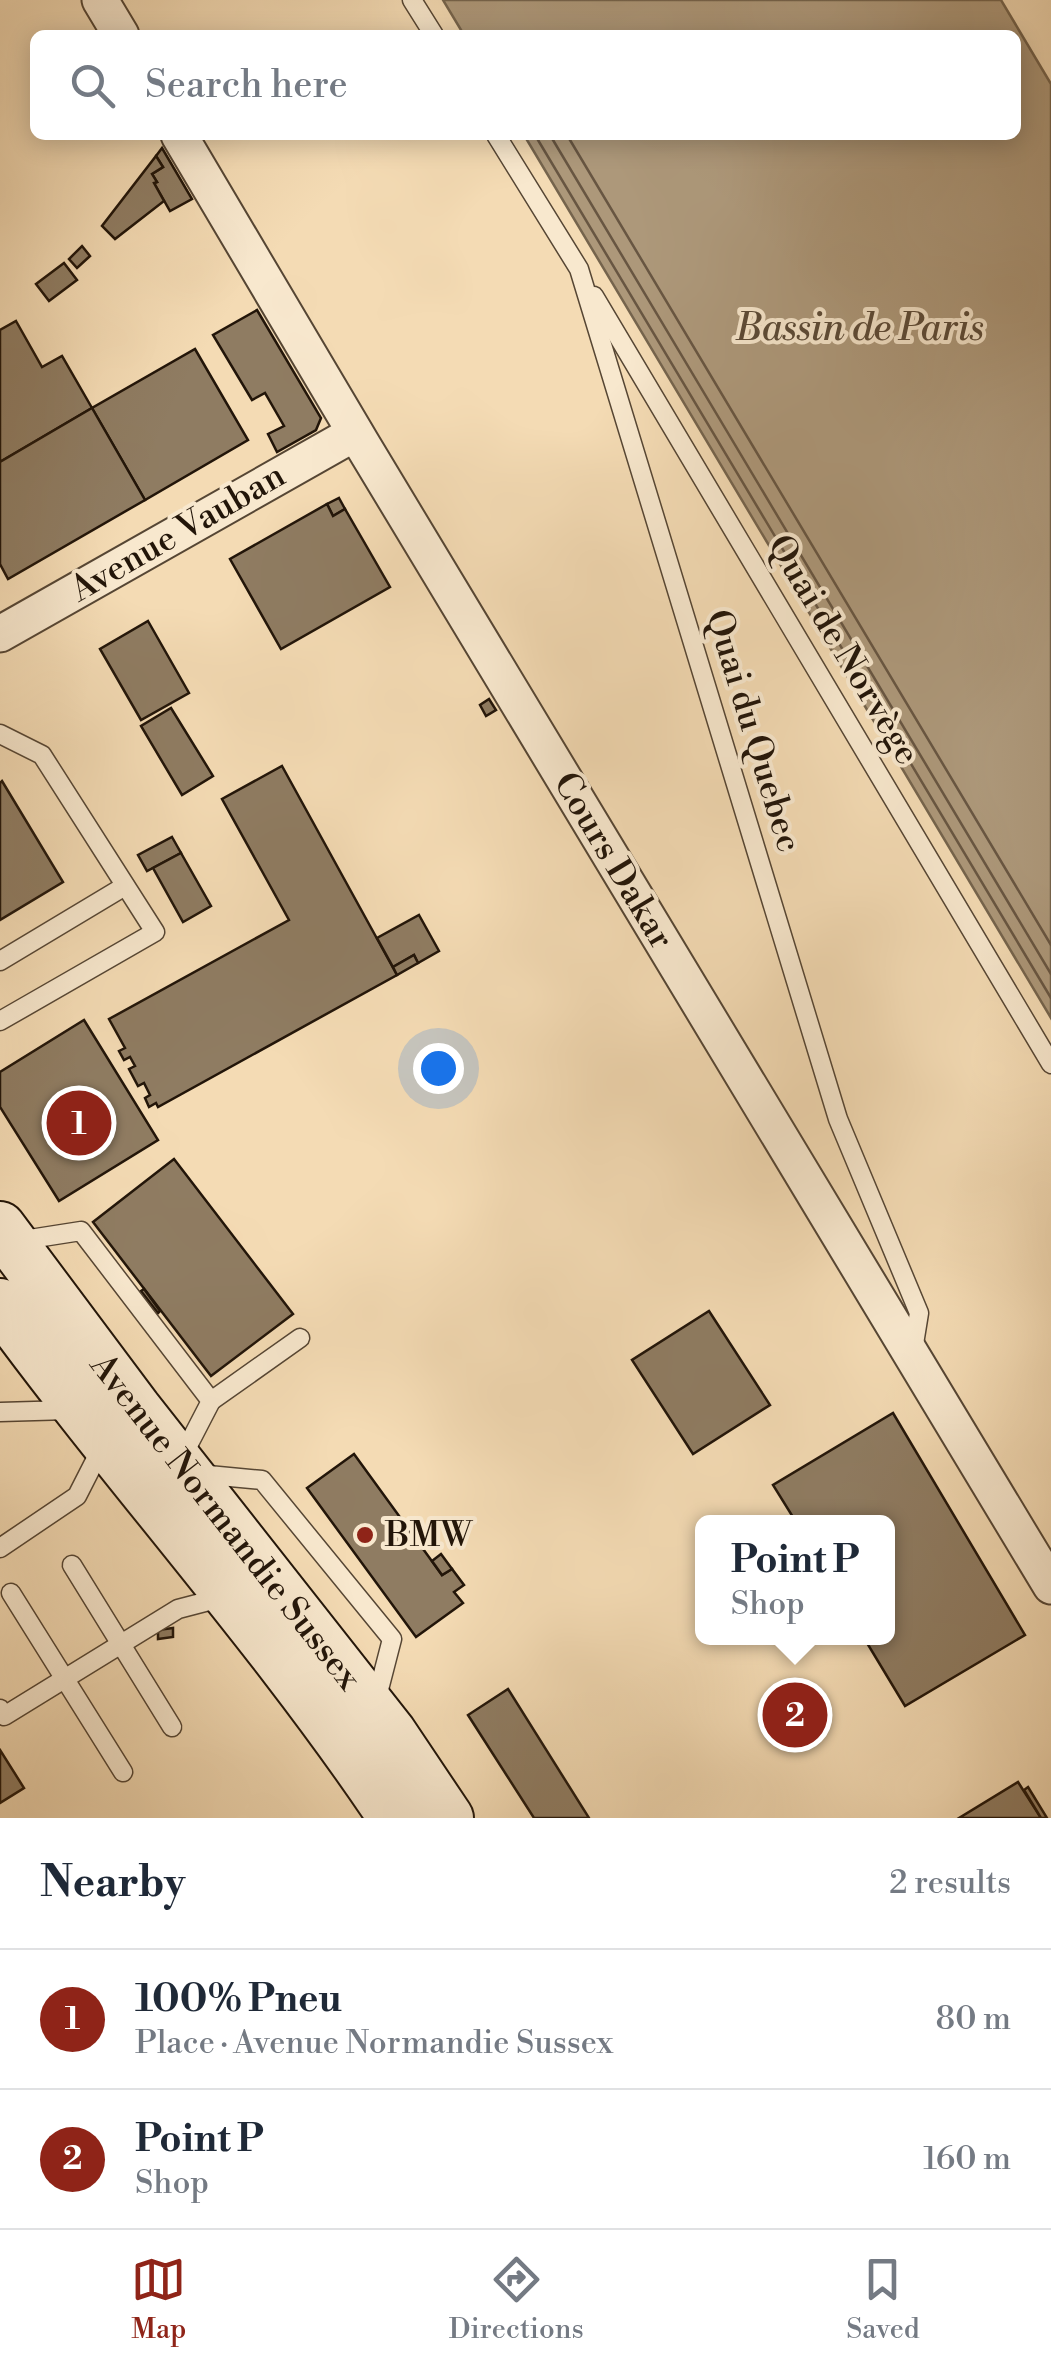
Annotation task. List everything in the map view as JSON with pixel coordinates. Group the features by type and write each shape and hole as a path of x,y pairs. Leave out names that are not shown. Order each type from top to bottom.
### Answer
{"main road":[{"name":"Avenue Normandie Sussex","path":"5,1234 182,1469 391,1733 448,1818"},
{"name":"Avenue Normandie Sussex","path":"0,1304 354,1757 394,1818"}],"street":[{"path":"100,0 117,30"},
{"name":"Cours Dakar","path":"183,140 355,433 1051,1586"},
{"name":"Avenue Vauban","path":"0,634 355,433"}],"lane":[{"path":"412,0 431,30"},
{"name":"Quai du Quebec","path":"499,140 579,270 838,1119 919,1313 912,1356"},
{"name":"Quai de Norvège","path":"579,270 1051,1064"},
{"path":"0,734 42,755 155,932 0,1020"},
{"path":"0,961 126,886"},
{"path":"5,1234 81,1230 211,1401"},
{"path":"182,1469 211,1401 300,1338"},
{"path":"0,1412 93,1425 78,1496 0,1548"},
{"path":"72,1565 172,1727"},
{"path":"11,1593 123,1772"},
{"path":"0,1709 4,1716 178,1609 229,1596"}],"water":[{"name":"Bassin de Paris","path":"443,0 1001,0 1019,30 461,30"},
{"name":"Bassin de Paris","path":"1021,34 1051,84 1051,1018 527,140 1021,140"}],"building":[{"path":"162,148 192,199 170,211 152,174 163,167 156,156"},
{"path":"156,156 163,167 152,174 164,201 115,239 102,226"},
{"path":"82,246 90,256 77,268 69,259"},
{"path":"64,263 77,280 49,301 36,284"},
{"path":"257,310 321,418 316,430 277,452 268,434 284,426 265,393 252,400 213,335"},
{"path":"16,321 42,367 62,356 92,408 0,462 0,330"},
{"path":"195,349 248,440 145,500 92,408"},
{"path":"92,408 145,500 8,579 0,564 0,462"},
{"path":"339,498 345,509 333,516 327,504"},
{"path":"327,504 333,516 345,509 390,587 281,649 230,559"},
{"path":"148,621 189,693 141,720 100,649"},
{"path":"489,699 496,710 486,716 480,705"},
{"path":"171,708 213,776 182,795 141,726"},
{"path":"282,766 397,975 158,1107 156,1103 149,1107 145,1098 150,1095 144,1083 138,1086 129,1069 135,1066 130,1057 124,1060 119,1051 125,1048 109,1019 289,920 222,799"},
{"path":"0,783 63,882 0,920"},
{"path":"172,837 181,853 147,871 138,855"},
{"path":"181,853 211,906 183,922 153,868"},
{"path":"419,915 439,951 418,963 414,955 393,967 377,938"},
{"path":"414,955 418,963 397,975 393,967"},
{"path":"84,1020 158,1140 59,1201 0,1107 0,1072"},
{"path":"174,1159 293,1314 211,1376 93,1222"},
{"path":"144,1289 160,1311 158,1313 141,1291"},
{"path":"709,1311 770,1405 693,1454 632,1360"},
{"path":"893,1413 1025,1635 905,1706 868,1645 895,1645 895,1515 792,1515 773,1485"},
{"path":"354,1454 442,1575 452,1569 464,1585 454,1592 463,1603 416,1637 307,1488"},
{"path":"441,1554 452,1569 442,1575 432,1561"},
{"path":"173,1628 173,1637 158,1639 158,1630"},
{"path":"508,1689 589,1818 534,1818 468,1715"},
{"path":"0,1750 24,1788 0,1803"},
{"path":"1018,1782 1041,1818 959,1818"},
{"path":"1028,1787 1047,1818 1041,1818 1024,1790"}],"place":[{"name":"100% Pneu","path":"79,1123"},
{"name":"BMW","path":"365,1535"},
{"name":"Point P","path":"795,1715"}]}
